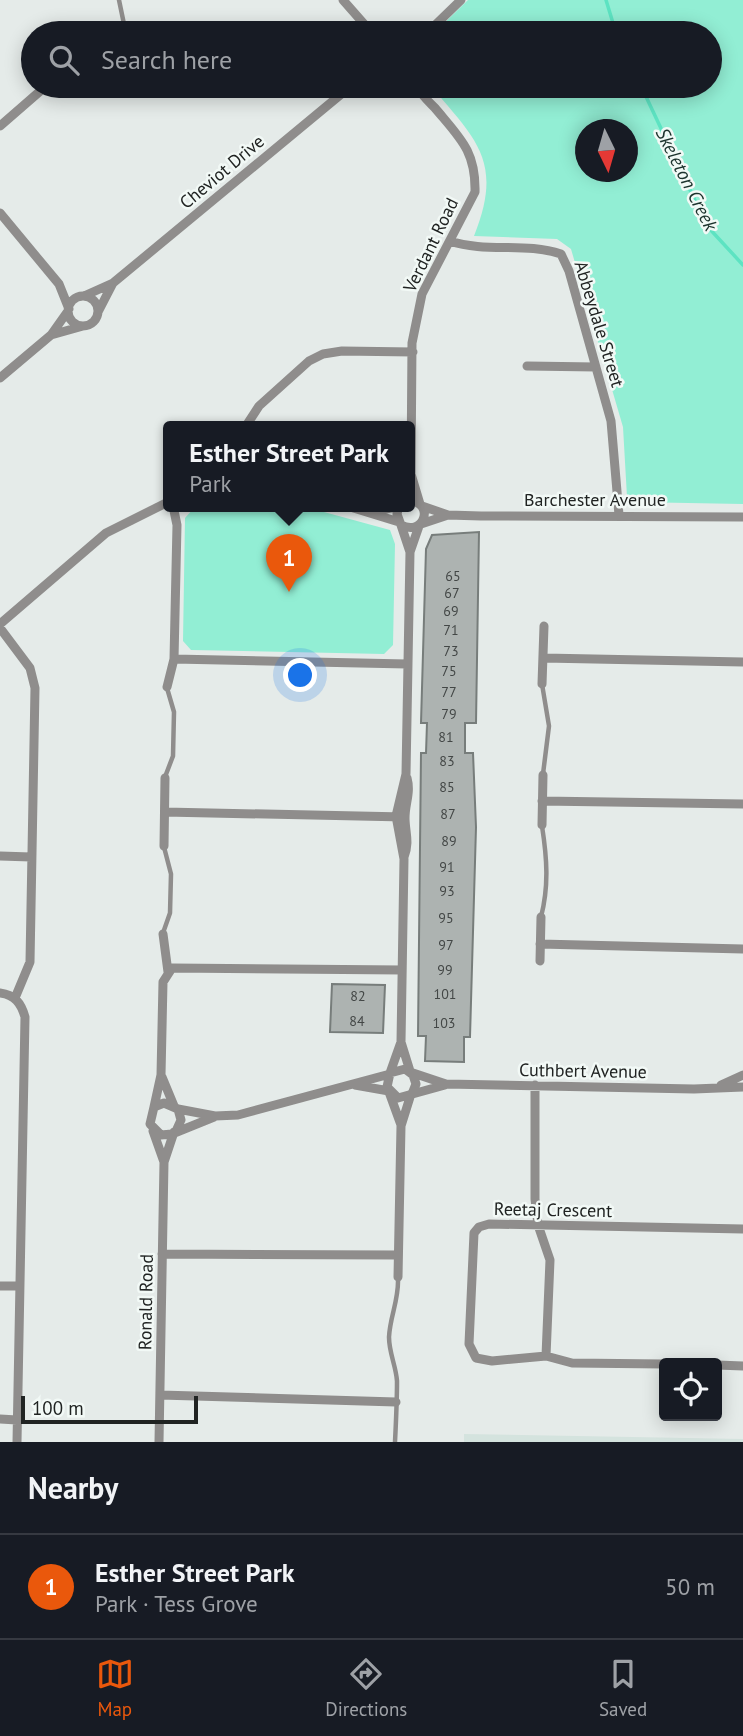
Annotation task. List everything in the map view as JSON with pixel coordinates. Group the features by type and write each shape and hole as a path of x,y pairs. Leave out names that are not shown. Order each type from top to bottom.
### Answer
{"street":[{"path":"343,0 361,21"},
{"path":"439,21 461,0"},
{"path":"0,126 32,98"},
{"name":"Cheviot Drive","path":"83,296 113,283 337,98"},
{"name":"Verdant Road","path":"411,421 413,352 422,294 475,192 474,164 465,143 427,98"},
{"path":"0,213 59,284 73,322 85,326"},
{"name":"Abbeydale Street","path":"450,241 471,248 548,250 561,254 596,368 615,443 620,515"},
{"name":"Cheviot Drive","path":"98,312 113,283"},
{"path":"51,335 85,326 94,321 98,312 94,301 59,284"},
{"path":"0,378 51,335 74,299 83,296"},
{"path":"249,421 259,406 309,361 323,354 342,351 413,352"},
{"path":"527,366 596,368"},
{"name":"Verdant Road","path":"415,489 425,515 420,525"},
{"name":"Barchester Avenue","path":"415,503 448,515"},
{"path":"15,998 30,962 35,688 30,668 0,626 106,533 163,504"},
{"path":"167,687 174,659 177,525 174,512"},
{"path":"373,512 410,528 420,525"},
{"path":"398,512 410,552"},
{"name":"Barchester Avenue","path":"420,525 448,515 743,517"},
{"path":"398,1277 401,1126 416,1084 401,1042 404,859 401,816 405,774 410,552 420,525"},
{"path":"542,684 544,626"},
{"path":"544,658 743,662"},
{"path":"174,659 407,664"},
{"path":"542,825 543,775"},
{"path":"164,846 165,778"},
{"path":"542,802 743,804"},
{"path":"165,812 401,816"},
{"path":"0,856 30,857"},
{"path":"540,961 541,917"},
{"path":"163,934 163,955 168,972"},
{"path":"540,944 743,949"},
{"path":"402,970 179,967 168,972 163,982 161,1075 149,1118 152,1128 160,1135 215,1116 261,1110 400,1069 410,1071"},
{"path":"0,993 15,998 22,1005 25,1017 17,1442"},
{"path":"401,1042 387,1082 401,1126"},
{"name":"Cuthbert Avenue","path":"410,1071 446,1084"},
{"path":"161,1075 181,1120 175,1131"},
{"name":"Cuthbert Avenue","path":"720,1086 743,1075"},
{"name":"Cuthbert Avenue","path":"412,1094 446,1084 694,1089 743,1087"},
{"path":"353,1085 389,1091 398,1098 412,1094"},
{"path":"535,1086 535,1199 538,1225 550,1260 545,1356"},
{"path":"154,1107 164,1103 215,1116"},
{"name":"Ronald Road","path":"152,1128 164,1162"},
{"name":"Ronald Road","path":"159,1442 164,1162 175,1131"},
{"name":"Reetaj Crescent","path":"659,1364 572,1363 545,1356 484,1361 471,1352 469,1345 474,1233 482,1225 743,1229"},
{"path":"162,1254 398,1255"},
{"path":"0,1286 20,1286"},
{"path":"722,1365 743,1366"},
{"path":"160,1395 396,1402"},
{"path":"0,1419 17,1420"}],"lane":[{"path":"119,0 121,21"},
{"path":"542,684 549,726 543,775"},
{"path":"165,778 173,756 174,735 174,712 167,687"},
{"path":"541,917 547,895 547,858 542,825"},
{"path":"163,934 170,913 172,874 164,846"},
{"path":"395,1442 397,1378 389,1352 389,1336 390,1321 399,1295 398,1277"}],"shaded area":[{"path":"464,1434 743,1439 743,1442 464,1442"}],"green space":[{"path":"468,0 743,0 743,504 633,502 627,497 623,427 571,249 557,239 474,236 483,210 486,189 481,153 472,137 441,98 722,98 722,21 446,21"},
{"path":"190,512 324,512 390,530 395,544 393,645 384,654 191,650 183,641 185,518"}],"building":[{"path":"479,532 476,723 465,723 465,753 473,753 476,827 470,1037 464,1037 464,1062 425,1061 426,1036 418,1036 421,753 426,753 427,723 421,723 426,549 432,535"},
{"path":"332,984 385,985 383,1033 330,1032"}],"waterway":[{"name":"Skeleton Creek","path":"606,0 612,21"},
{"name":"Skeleton Creek","path":"647,98 707,226 743,265"}],"place":[{"name":"Esther Street Park","path":"289,592"}]}
